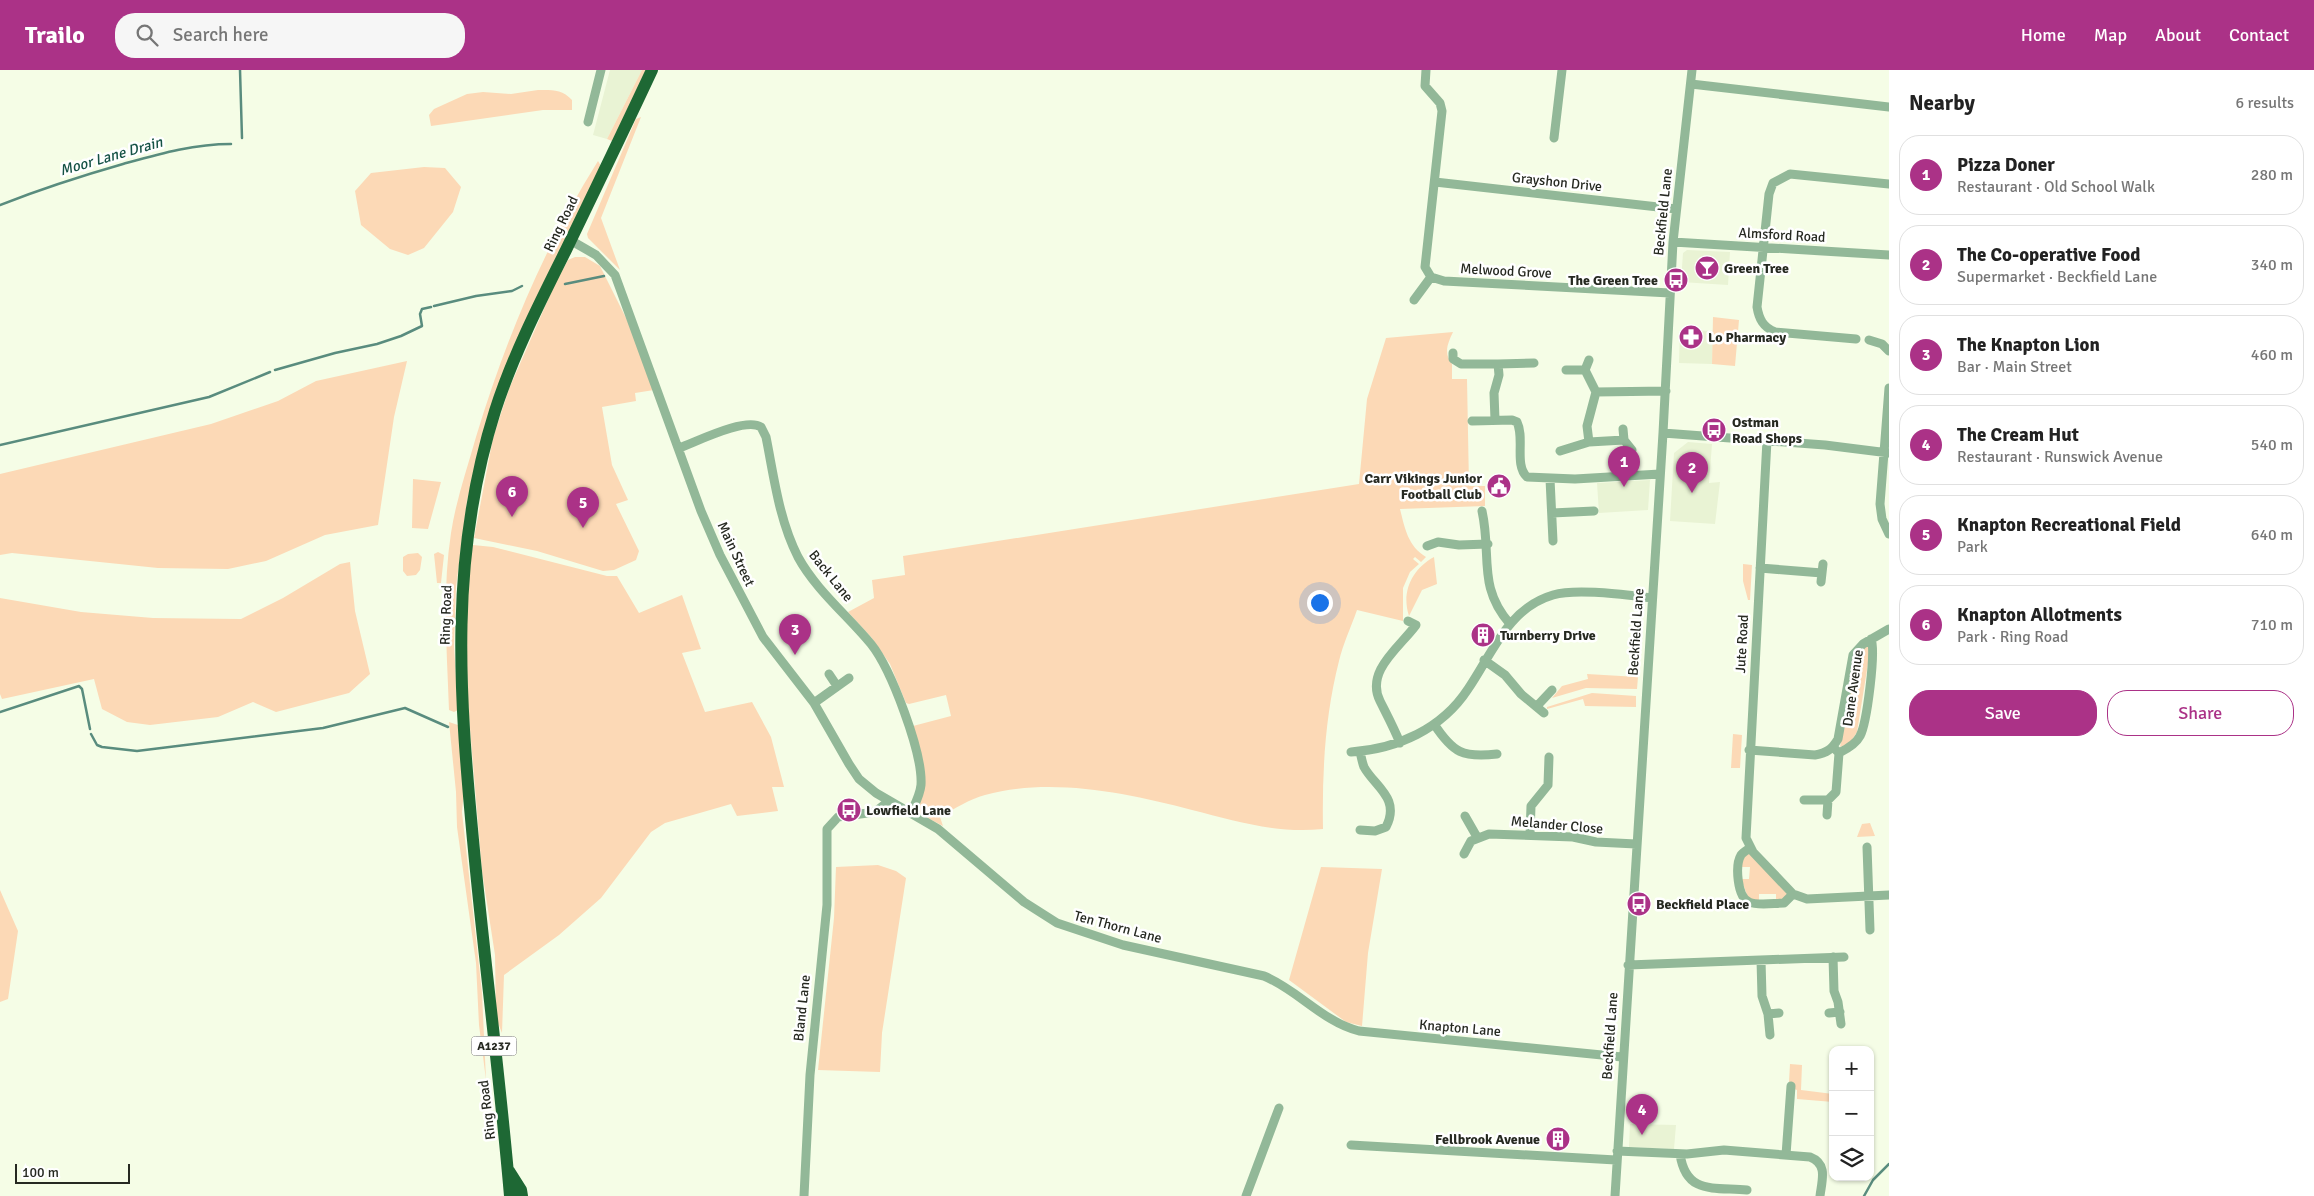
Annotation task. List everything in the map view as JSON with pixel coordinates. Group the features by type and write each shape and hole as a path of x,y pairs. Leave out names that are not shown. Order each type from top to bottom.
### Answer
{"highway":[{"name":"Ring Road","path":"510,1196 486,974 467,770 461,680 460,626 463,572 475,491 495,410 524,335 652,70"},
{"path":"508,1169 521,1190 522,1196"}],"street":[{"path":"588,122 601,70"},
{"path":"1414,300 1431,278 1425,267 1442,111 1440,103 1425,86 1426,70"},
{"path":"1554,138 1562,70"},
{"name":"Beckfield Lane","path":"1615,1196 1622,1057 1664,433 1673,242 1692,70"},
{"path":"1691,84 1889,108"},
{"path":"1856,339 1775,332 1761,321 1758,307 1768,194 1773,183 1784,176 1798,174 1889,184"},
{"name":"Grayshon Drive","path":"1435,182 1676,209"},
{"name":"Main Street","path":"570,240 596,255 615,275 709,530 753,620 772,651 814,703 853,771 867,786 947,836"},
{"name":"Almsford Road","path":"1673,242 1889,255"},
{"name":"Melwood Grove","path":"1431,278 1444,281 1670,294"},
{"path":"1869,340 1876,341 1889,349"},
{"path":"1452,353 1453,359 1461,364 1534,363"},
{"path":"1589,360 1585,370 1596,392 1589,416 1589,442"},
{"path":"1495,420 1494,393 1499,375 1498,364"},
{"path":"1566,370 1585,370"},
{"path":"1889,388 1881,513 1889,534"},
{"path":"1596,392 1666,391"},
{"path":"1472,421 1512,420 1517,422 1520,428 1523,473 1534,478 1660,474"},
{"name":"Back Lane","path":"679,448 737,427 755,424 761,427 766,437 784,522 798,557 815,582 871,644 892,680 906,718 920,775 920,791 911,813"},
{"path":"1623,429 1624,440 1632,450"},
{"path":"1664,433 1767,440 1886,452"},
{"path":"1560,450 1589,442 1624,440"},
{"name":"Jute Road","path":"1750,848 1745,828 1767,440"},
{"path":"1550,478 1553,541"},
{"path":"1552,513 1594,511"},
{"path":"1482,512 1488,544 1488,585 1495,605 1510,624"},
{"path":"1427,546 1438,542 1459,545 1488,544"},
{"path":"1760,568 1822,573"},
{"path":"1360,830 1375,831 1388,829 1390,810 1386,794 1364,767 1355,751 1400,742 1434,724 1464,695 1484,660 1510,624 1528,607 1554,595 1574,593 1652,598"},
{"path":"1400,742 1377,695 1376,677 1382,666 1415,625"},
{"name":"Dane Avenue","path":"1836,750 1850,662 1857,649 1889,629"},
{"name":"Dane Avenue","path":"1749,750 1816,755 1856,742 1863,729 1874,652 1871,639"},
{"path":"1484,660 1505,675 1521,694 1544,713"},
{"path":"829,674 837,686"},
{"path":"814,703 849,678"},
{"path":"1537,706 1552,690"},
{"path":"1434,724 1450,746 1460,753 1476,756 1485,752 1497,754"},
{"path":"1827,815 1828,800 1838,787 1836,750"},
{"path":"1530,835 1531,806 1534,799 1544,792 1548,785 1549,757"},
{"path":"1804,800 1828,800"},
{"name":"Bland Lane","path":"804,1196 810,1075 827,905 826,835 830,824 842,816 875,812 889,801"},
{"path":"1464,854 1471,841 1477,837 1465,816"},
{"name":"Melander Close","path":"1477,837 1489,834 1530,835 1573,837 1596,842 1636,844"},
{"name":"Ten Thorn Lane","path":"947,836 1024,902 1057,923 1123,945 1254,972 1285,986 1305,1000"},
{"path":"1867,847 1870,930"},
{"path":"1794,894 1784,902 1752,903 1742,897 1739,885 1742,854 1750,848 1794,894 1807,899 1889,895"},
{"path":"1833,957 1834,991 1840,1012 1841,1024"},
{"path":"1628,965 1844,957"},
{"path":"1761,960 1762,996 1768,1014 1770,1034"},
{"name":"Knapton Lane","path":"1305,1000 1336,1022 1359,1031 1622,1057"},
{"path":"1829,1013 1840,1012"},
{"path":"1768,1014 1779,1013"},
{"path":"1786,1155 1791,1086"},
{"path":"1246,1196 1279,1108"},
{"path":"1351,1146 1617,1155 1680,1154 1724,1150 1810,1157 1819,1162 1823,1172 1820,1196"},
{"path":"1680,1154 1684,1172 1701,1186 1748,1190"}],"shaded area":[{"path":"610,70 642,70 607,139 593,135"},
{"path":"642,70 646,70 612,141 607,139"},
{"path":"552,90 568,96 572,100 572,110 543,110 431,126 429,115 434,109 467,94 483,92 511,94"},
{"path":"641,117 601,218 620,270 588,238 587,234 636,119"},
{"path":"598,161 601,166 480,445 467,501 456,587 454,646 458,710 454,712 449,710 446,599 448,555 459,497 487,401 513,330 560,227"},
{"path":"424,167 445,168 461,187 453,212 424,248 408,255 390,249 361,225 355,191 371,173"},
{"path":"1687,250 1730,252 1728,285 1681,282 1683,253"},
{"path":"575,257 585,257 600,266 631,328 654,390 635,393 636,401 602,407 612,465 628,500 616,504 639,551 636,560 614,570 603,571 537,551 474,538 493,438 509,389 554,286 568,260"},
{"path":"1713,317 1739,320 1735,366 1712,364"},
{"path":"1680,330 1713,331 1712,364 1679,363"},
{"path":"1453,332 1447,352 1452,364 1452,379 1467,379 1469,486 1485,486 1485,506 1400,509 1411,542 1426,557 1421,562 1415,557 1413,559 1419,564 1410,572 1403,588 1403,621 1357,610 1347,636 1330,702 1324,765 1323,829 1289,830 1257,826 1142,798 1089,789 1062,787 1036,787 985,795 940,817 943,826 920,814 917,809 921,798 913,726 951,716 946,695 909,704 906,703 890,664 871,637 848,612 874,598 872,580 905,575 903,556 1359,484 1367,399 1386,338"},
{"path":"407,361 394,417 378,525 325,535 266,561 228,569 158,568 12,553 0,555 0,474 211,424 278,401 316,381"},
{"path":"1688,442 1712,444 1709,483 1720,482 1715,524 1670,521 1674,453"},
{"path":"413,479 441,482 428,529 412,528"},
{"path":"1650,480 1648,510 1599,513 1597,483"},
{"path":"473,545 493,547 607,576 617,576 639,613 682,595 701,649 682,653 705,712 752,702 771,737 784,787 772,787 778,811 737,816 731,804 665,823 651,832 601,898 559,935 504,975 502,1033 496,1018 495,955 482,871 468,704 466,633 469,567"},
{"path":"438,552 444,555 441,583 437,583 434,554"},
{"path":"418,553 422,557 420,570 416,575 407,576 403,571 403,557 408,554"},
{"path":"1434,557 1437,584 1422,590 1409,616 1406,598 1410,582 1420,568"},
{"path":"350,562 355,611 370,674 349,693 276,712 253,702 218,717 150,725 127,722 102,709 94,679 2,699 0,694 0,598 81,612 153,618 241,619 283,598 340,564"},
{"path":"1743,564 1752,565 1750,600 1748,600 1743,581"},
{"path":"1868,645 1870,651 1857,732 1850,743 1840,747 1844,724 1847,722 1850,702 1847,698 1854,656"},
{"path":"1587,674 1638,677 1637,689 1586,688 1552,698 1562,686 1588,679"},
{"path":"1592,693 1636,696 1636,707 1585,706 1583,699 1547,709 1547,707"},
{"path":"449,722 458,725 464,790 462,812 482,993 486,1080 479,1025 476,963 457,827 456,792"},
{"path":"1733,734 1742,735 1740,768 1731,768"},
{"path":"1870,823 1875,836 1857,837 1862,824"},
{"path":"1749,853 1787,893 1787,898 1776,900 1776,894 1759,894 1759,901 1749,900 1741,879 1749,879 1750,867 1741,867 1742,858"},
{"path":"878,865 896,871 906,878 882,1033 880,1072 818,1070 834,918 836,867"},
{"path":"1321,867 1382,869 1368,953 1362,1026 1346,1022 1289,980"},
{"path":"0,890 18,931 8,999 0,1002"},
{"path":"1790,1064 1802,1065 1801,1090 1829,1094 1829,1102 1797,1099 1797,1090 1794,1089 1794,1083 1789,1082"},
{"path":"1630,1124 1676,1125 1674,1149 1629,1147"}],"waterway":[{"path":"240,70 242,138"},
{"name":"Moor Lane Drain","path":"0,205 76,178 176,150 217,144 231,144"},
{"path":"565,284 604,276"},
{"path":"434,306 476,296 512,291 522,286"},
{"path":"275,370 401,336 422,326 420,314 422,309 431,307"},
{"path":"0,445 209,397 270,372"},
{"path":"0,712 79,686 82,689 90,729"},
{"path":"91,734 97,745 102,747 137,751 323,728 405,708 448,727"},
{"path":"1864,1196 1873,1180 1889,1164"}],"place":[{"name":"Green Tree","path":"1707,268"},
{"name":"The Green Tree","path":"1676,280"},
{"name":"Lo Pharmacy","path":"1691,337"},
{"name":"Ostman Road Shops","path":"1714,430"},
{"name":"Carr Vikings Junior Football Club","path":"1499,486"},
{"name":"Pizza Doner","path":"1624,487"},
{"name":"The Co-operative Food","path":"1692,493"},
{"name":"Knapton Allotments","path":"512,517"},
{"name":"Knapton Recreational Field","path":"583,528"},
{"name":"Turnberry Drive","path":"1483,635"},
{"name":"The Knapton Lion","path":"795,655"},
{"name":"Lowfield Lane","path":"849,810"},
{"name":"Beckfield Place","path":"1639,904"},
{"name":"The Cream Hut","path":"1642,1135"},
{"name":"Fellbrook Avenue","path":"1558,1139"}]}
